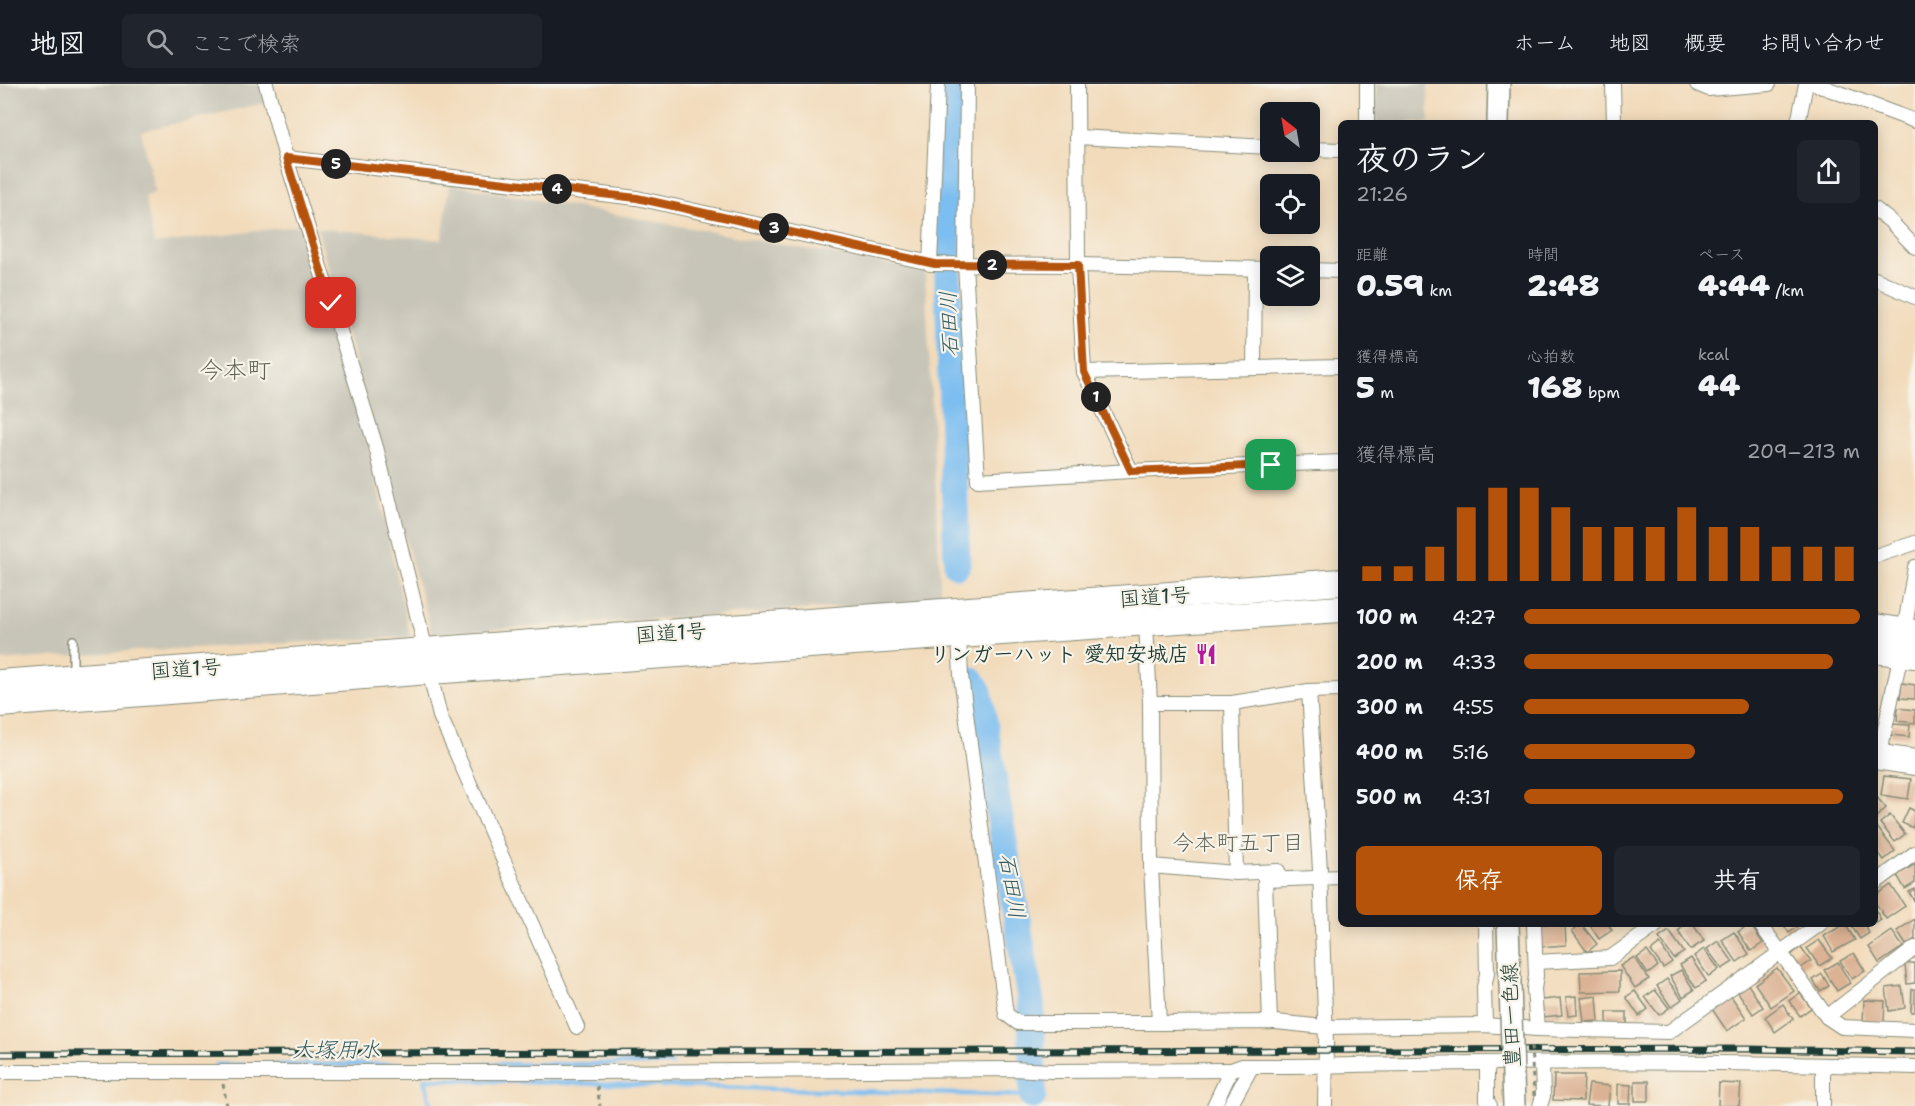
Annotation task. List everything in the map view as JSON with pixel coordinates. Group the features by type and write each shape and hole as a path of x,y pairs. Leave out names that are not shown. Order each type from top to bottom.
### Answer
{"highway":[{"name":"国道1号","path":"0,704 428,661 1338,582"},
{"name":"国道1号","path":"0,683 74,677 959,636 1338,609"},
{"path":"1878,628 1909,643"},
{"path":"1878,649 1909,643"}],"main road":[{"path":"1498,120 1499,84"},
{"name":"豊田一色線","path":"1508,927 1514,1106"}],"street":[{"path":"266,84 286,158 376,447 440,716 577,1027"},
{"path":"932,264 939,84"},
{"path":"968,84 963,265 978,480 1338,462"},
{"path":"1077,84 1078,265 1084,372 1131,471"},
{"path":"1367,84 1367,120"},
{"path":"1613,84 1614,120"},
{"path":"1697,84 1709,89 1769,84"},
{"path":"1799,120 1806,84"},
{"path":"1815,84 1915,121"},
{"path":"1077,137 1260,146"},
{"path":"1320,149 1338,150"},
{"path":"286,158 637,198 932,264 1260,269"},
{"path":"1878,211 1915,247"},
{"path":"1254,368 1255,269"},
{"path":"1320,270 1338,271"},
{"path":"1878,280 1915,297"},
{"path":"1084,372 1338,366"},
{"path":"1878,555 1915,543"},
{"path":"1878,751 1909,643 1915,567"},
{"path":"1146,623 1150,703 1151,866 1159,1023"},
{"path":"959,636 961,676 1006,1014 1018,1023 1270,1022 1324,1027 1485,1025 1537,1029 1669,1032 1816,927"},
{"path":"1150,703 1232,703 1309,691 1338,690"},
{"path":"1309,691 1320,874 1326,1043 1325,1106"},
{"path":"1232,703 1236,873"},
{"path":"1878,758 1915,757"},
{"path":"1878,759 1915,768"},
{"path":"1878,881 1915,853"},
{"path":"1151,866 1236,873 1320,874 1338,877"},
{"path":"1270,1022 1265,880 1338,870"},
{"path":"1485,1025 1486,927"},
{"path":"1534,927 1536,976 1533,989 1537,1029"},
{"path":"1536,962 1610,958 1654,927"},
{"path":"1762,927 1827,1017 1842,1027 1915,1030"},
{"path":"1827,1017 1915,948"},
{"path":"1537,1101 1543,1096 1538,1060"},
{"path":"0,1072 1231,1070 1242,1066 1324,1067 1538,1060 1915,1067"},
{"path":"1487,1063 1487,1100 1490,1106"},
{"path":"1822,1106 1823,1065"},
{"path":"1230,1106 1252,1066"},
{"path":"1214,1106 1231,1070"}],"lane":[{"path":"73,640 74,677"}],"path":[{"path":"1537,1101 1538,1060"},
{"path":"221,1072 227,1106"},
{"path":"595,1072 600,1106"}],"shaded area":[{"path":"0,84 264,84 269,102 141,131 155,192 145,197 154,244 304,225 371,458 410,637 116,652 0,661"},
{"path":"1376,84 1428,84 1429,120 1376,120"},
{"path":"450,184 925,271 941,601 432,633 317,228 442,240"}],"building":[{"path":"1902,683 1915,685 1915,699 1900,698"},
{"path":"1898,708 1915,710 1915,723 1897,721"},
{"path":"1891,724 1910,725 1909,737 1891,735"},
{"path":"1884,776 1911,779 1908,799 1881,795"},
{"path":"1878,799 1886,808 1878,815"},
{"path":"1909,808 1915,811 1913,828 1902,823"},
{"path":"1890,815 1905,834 1895,842 1880,823"},
{"path":"1878,828 1895,851 1884,860 1878,852"},
{"path":"1915,864 1915,883 1905,889 1897,875"},
{"path":"1891,885 1905,906 1886,919 1878,907 1878,894"},
{"path":"1915,889 1915,902 1909,892"},
{"path":"1915,919 1915,939 1906,945 1897,931"},
{"path":"1537,927 1565,927 1566,945 1539,947"},
{"path":"1577,927 1583,927 1597,944 1587,952 1572,931"},
{"path":"1591,927 1610,927 1612,930 1599,939"},
{"path":"1683,927 1695,927 1704,941 1690,950 1678,931"},
{"path":"1746,927 1752,927 1763,943 1751,951 1738,932"},
{"path":"1785,927 1797,927 1789,933"},
{"path":"1840,927 1847,927 1855,940 1833,952 1824,936"},
{"path":"1852,927 1866,927 1869,933 1860,939"},
{"path":"1669,931 1684,952 1674,959 1659,938"},
{"path":"1892,931 1903,947 1879,963 1869,947"},
{"path":"1734,932 1749,954 1737,962 1722,940"},
{"path":"1819,940 1832,958 1819,966 1807,948"},
{"path":"1718,941 1733,962 1722,969 1707,949"},
{"path":"1660,944 1672,962 1663,968 1651,951"},
{"path":"1801,947 1811,961 1801,968 1791,955"},
{"path":"1704,949 1719,969 1709,977 1694,956"},
{"path":"1647,951 1658,966 1648,974 1637,958"},
{"path":"1854,953 1865,971 1852,979 1840,961"},
{"path":"1634,957 1649,979 1635,988 1620,966"},
{"path":"1691,958 1706,981 1696,988 1680,965"},
{"path":"1838,962 1850,983 1837,991 1824,970"},
{"path":"1915,963 1915,983 1907,984 1905,964"},
{"path":"1777,968 1794,991 1771,1007 1755,984"},
{"path":"1681,970 1694,990 1683,997 1670,976"},
{"path":"1620,971 1620,991 1581,992 1580,972"},
{"path":"1822,974 1829,986 1820,991 1813,980"},
{"path":"1667,979 1682,999 1671,1007 1657,986"},
{"path":"1747,983 1763,1007 1753,1014 1737,991"},
{"path":"1902,986 1905,1008 1889,1011 1886,988"},
{"path":"1912,989 1915,989 1915,1012 1911,1012"},
{"path":"1655,990 1669,1008 1659,1015 1645,997"},
{"path":"1635,991 1648,1009 1639,1016 1626,997"},
{"path":"1800,993 1811,1008 1800,1016 1789,1001"},
{"path":"1576,996 1577,1015 1568,1016 1566,997"},
{"path":"1597,996 1599,1021 1584,1022 1581,998"},
{"path":"1731,996 1746,1018 1727,1031 1712,1009"},
{"path":"1560,998 1562,1015 1543,1017 1542,1000"},
{"path":"1864,1000 1885,1001 1884,1022 1863,1021"},
{"path":"1783,1004 1793,1019 1775,1032 1765,1017"},
{"path":"1607,1012 1627,1012 1627,1025 1607,1025"},
{"path":"1554,1075 1584,1075 1583,1101 1553,1100"},
{"path":"1635,1081 1649,1081 1649,1101 1635,1101"},
{"path":"1719,1083 1741,1084 1739,1106 1718,1106"},
{"path":"1589,1084 1610,1086 1608,1106 1586,1105"},
{"path":"1618,1084 1631,1085 1630,1104 1618,1104"}],"waterway":[{"name":"石田川","path":"954,84 948,152 948,281 957,565"},
{"name":"石田川","path":"972,680 979,692 1031,1004 1033,1096"},
{"name":"大塚用水","path":"216,1065 672,1064"},
{"path":"431,1106 425,1079 1033,1096 1033,1106"}],"railway":[{"path":"0,1054 1748,1049 1915,1052"}],"place":[{"name":"リンガーハット 愛知安城店","path":"1206,654"}],"district":[{"name":"今本町","path":"235,370"},
{"name":"今本町五丁目","path":"1238,842"}],"route":[{"path":"331,303 286,158 637,198 935,264 1078,265 1084,372 1131,471 1271,465"}]}
